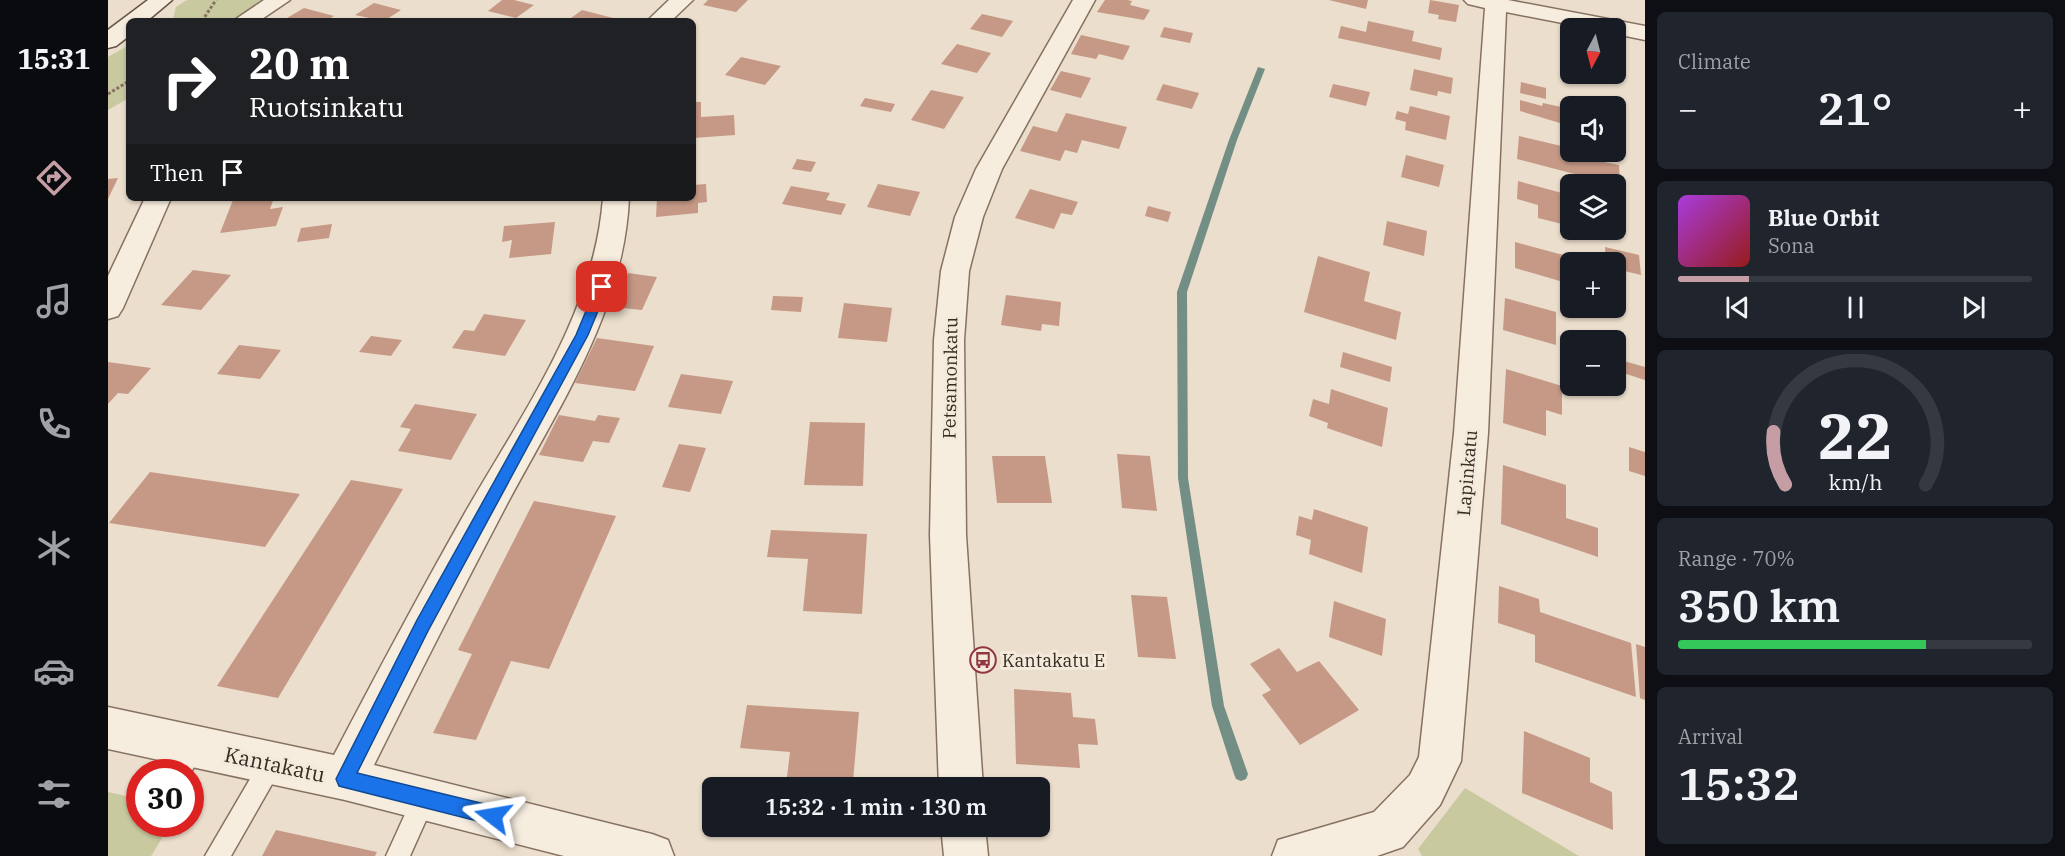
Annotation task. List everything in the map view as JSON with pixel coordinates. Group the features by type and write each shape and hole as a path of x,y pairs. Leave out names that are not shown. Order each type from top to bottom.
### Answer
{"street":[{"path":"139,18 161,0"},
{"path":"249,18 279,0"},
{"path":"661,18 682,0"},
{"name":"Petsamonkatu","path":"960,777 948,535 949,340 956,271 969,217 988,169 1084,0"},
{"path":"1489,2 1645,33"},
{"name":"Lapinkatu","path":"1294,856 1387,831 1425,790 1440,760 1471,433 1489,2"},
{"path":"108,308 157,201"},
{"path":"345,779 422,626 582,335 602,287 614,240 616,201"},
{"name":"Kantakatu","path":"108,728 186,759"},
{"name":"Kantakatu","path":"204,760 272,763 424,798 652,856"},
{"path":"964,837 966,856"}],"lane":[{"path":"218,856 272,763"},
{"path":"398,856 424,798"}],"path":[{"path":"204,18 216,0"},
{"path":"108,94 126,83"}],"green space":[{"path":"187,0 276,0 241,18 173,18 176,7"},
{"path":"126,47 126,100 108,110 108,57"},
{"path":"1465,788 1579,856 1422,856 1418,849"},
{"path":"108,792 126,796 126,837 163,837 151,856 108,856"}],"building":[{"path":"502,0 514,0 534,5 516,18 488,11"},
{"path":"708,0 748,0 736,12 703,5"},
{"path":"1105,0 1132,1 1130,5 1150,10 1144,20 1097,12"},
{"path":"1329,0 1368,0 1366,9"},
{"path":"1430,0 1459,5 1456,22 1438,19 1439,15 1428,13"},
{"path":"374,3 401,10 389,18 355,15"},
{"path":"304,8 334,16 331,18 287,18"},
{"path":"582,10 613,18 571,18"},
{"path":"982,14 1013,21 1002,37 970,29"},
{"path":"1368,21 1414,31 1412,41 1442,48 1440,60 1338,38 1341,26 1366,32"},
{"path":"1164,27 1193,33 1190,43 1160,37"},
{"path":"1081,35 1130,46 1123,60 1099,54 1096,59 1071,54"},
{"path":"957,44 991,53 977,73 941,64"},
{"path":"741,57 781,66 765,85 725,75"},
{"path":"1414,69 1453,78 1451,94 1438,91 1437,96 1410,90"},
{"path":"1061,71 1091,78 1081,98 1050,90"},
{"path":"1521,82 1546,88 1546,99 1520,93"},
{"path":"1163,84 1199,93 1192,109 1156,100"},
{"path":"1333,84 1370,92 1366,106 1329,97"},
{"path":"931,90 964,97 944,129 911,120"},
{"path":"865,98 895,104 891,112 860,106"},
{"path":"1520,100 1542,106 1543,103 1560,107 1560,123 1520,111"},
{"path":"696,102 701,102 701,117 734,115 735,135 696,138"},
{"path":"1410,106 1450,116 1446,140 1405,130 1406,122 1395,119 1397,111 1408,114"},
{"path":"1066,113 1127,127 1119,149 1082,140 1077,153 1065,150 1060,161 1020,151 1033,126 1057,132"},
{"path":"1519,136 1560,146 1560,162 1604,162 1619,165 1620,174 1574,174 1517,159"},
{"path":"1406,155 1444,165 1439,187 1401,177"},
{"path":"797,159 816,162 811,172 792,169"},
{"path":"118,178 108,199 108,179"},
{"path":"1518,181 1560,192 1560,224 1538,218 1538,205 1517,199"},
{"path":"706,184 707,202 698,203 698,213 656,217 657,201 696,201 696,185"},
{"path":"878,184 920,192 910,216 867,207"},
{"path":"791,186 830,193 826,200 846,204 841,215 782,204"},
{"path":"1030,189 1078,202 1072,215 1061,213 1054,229 1015,218"},
{"path":"233,201 273,201 270,209 283,207 276,226 220,233"},
{"path":"1148,206 1171,212 1168,222 1145,216"},
{"path":"1387,221 1427,231 1424,256 1383,245"},
{"path":"555,222 551,254 509,258 512,240 502,242 504,226"},
{"path":"332,224 329,238 297,242 301,228"},
{"path":"1515,242 1560,254 1560,281 1515,268"},
{"path":"1605,247 1639,255 1641,275 1626,271 1626,252 1605,252"},
{"path":"1318,256 1370,272 1364,301 1401,312 1396,340 1304,312"},
{"path":"193,270 231,275 201,310 161,305"},
{"path":"628,273 657,277 642,310 612,307"},
{"path":"1006,295 1061,302 1059,326 1042,324 1041,331 1001,325"},
{"path":"773,296 803,297 801,312 771,310"},
{"path":"1505,298 1556,312 1556,345 1503,330"},
{"path":"844,303 892,308 887,342 838,338"},
{"path":"484,314 526,320 505,356 452,348 464,330 474,331"},
{"path":"371,336 402,340 391,356 359,352"},
{"path":"597,338 654,346 635,391 575,383"},
{"path":"239,345 281,350 260,379 217,374"},
{"path":"1343,352 1392,367 1390,382 1340,367"},
{"path":"108,362 151,368 128,394 118,393 108,404"},
{"path":"1626,362 1645,367 1645,380 1626,374"},
{"path":"1506,369 1560,385 1562,415 1546,410 1546,436 1503,423"},
{"path":"681,374 733,381 721,414 668,407"},
{"path":"1331,389 1388,408 1382,447 1327,428 1328,423 1309,416 1313,399 1329,404"},
{"path":"415,404 477,414 451,460 398,451 411,429 400,427"},
{"path":"559,415 595,421 598,415 620,418 609,443 593,441 583,462 539,455"},
{"path":"810,422 865,423 863,486 804,485"},
{"path":"679,444 706,448 690,492 662,487"},
{"path":"1629,447 1645,452 1645,476 1629,471"},
{"path":"1117,454 1150,456 1157,511 1122,508"},
{"path":"992,456 1045,456 1052,503 997,503"},
{"path":"1503,465 1566,485 1566,518 1598,528 1598,557 1501,524"},
{"path":"150,472 300,494 265,547 109,523"},
{"path":"351,480 403,489 278,698 217,686"},
{"path":"534,501 616,516 549,669 511,661 476,740 433,733 472,654 458,650"},
{"path":"1314,509 1368,527 1362,573 1309,554 1311,540 1296,535 1299,516 1312,520"},
{"path":"771,530 867,534 862,614 803,611 808,559 767,557"},
{"path":"1499,586 1539,599 1540,612 1631,643 1636,697 1535,662 1535,635 1498,623"},
{"path":"1131,595 1167,597 1176,659 1138,657"},
{"path":"1334,601 1386,619 1382,656 1329,637"},
{"path":"1636,644 1645,647 1645,700 1640,698"},
{"path":"1279,648 1297,672 1319,661 1359,710 1300,745 1262,695 1271,690 1250,664"},
{"path":"1014,689 1071,693 1073,717 1095,719 1098,745 1078,744 1080,768 1016,764"},
{"path":"747,705 859,712 853,777 787,777 790,752 740,748"},
{"path":"1524,731 1590,758 1590,782 1612,792 1613,830 1522,793"},
{"path":"276,830 377,852 375,856 262,856"}],"waterway":[{"path":"1241,774 1218,706 1183,478 1182,292 1233,140 1261,69"}],"place":[{"name":"Kantakatu E","path":"983,660"}],"route":[{"path":"493,816 345,779 422,626 582,335 602,287"}]}
